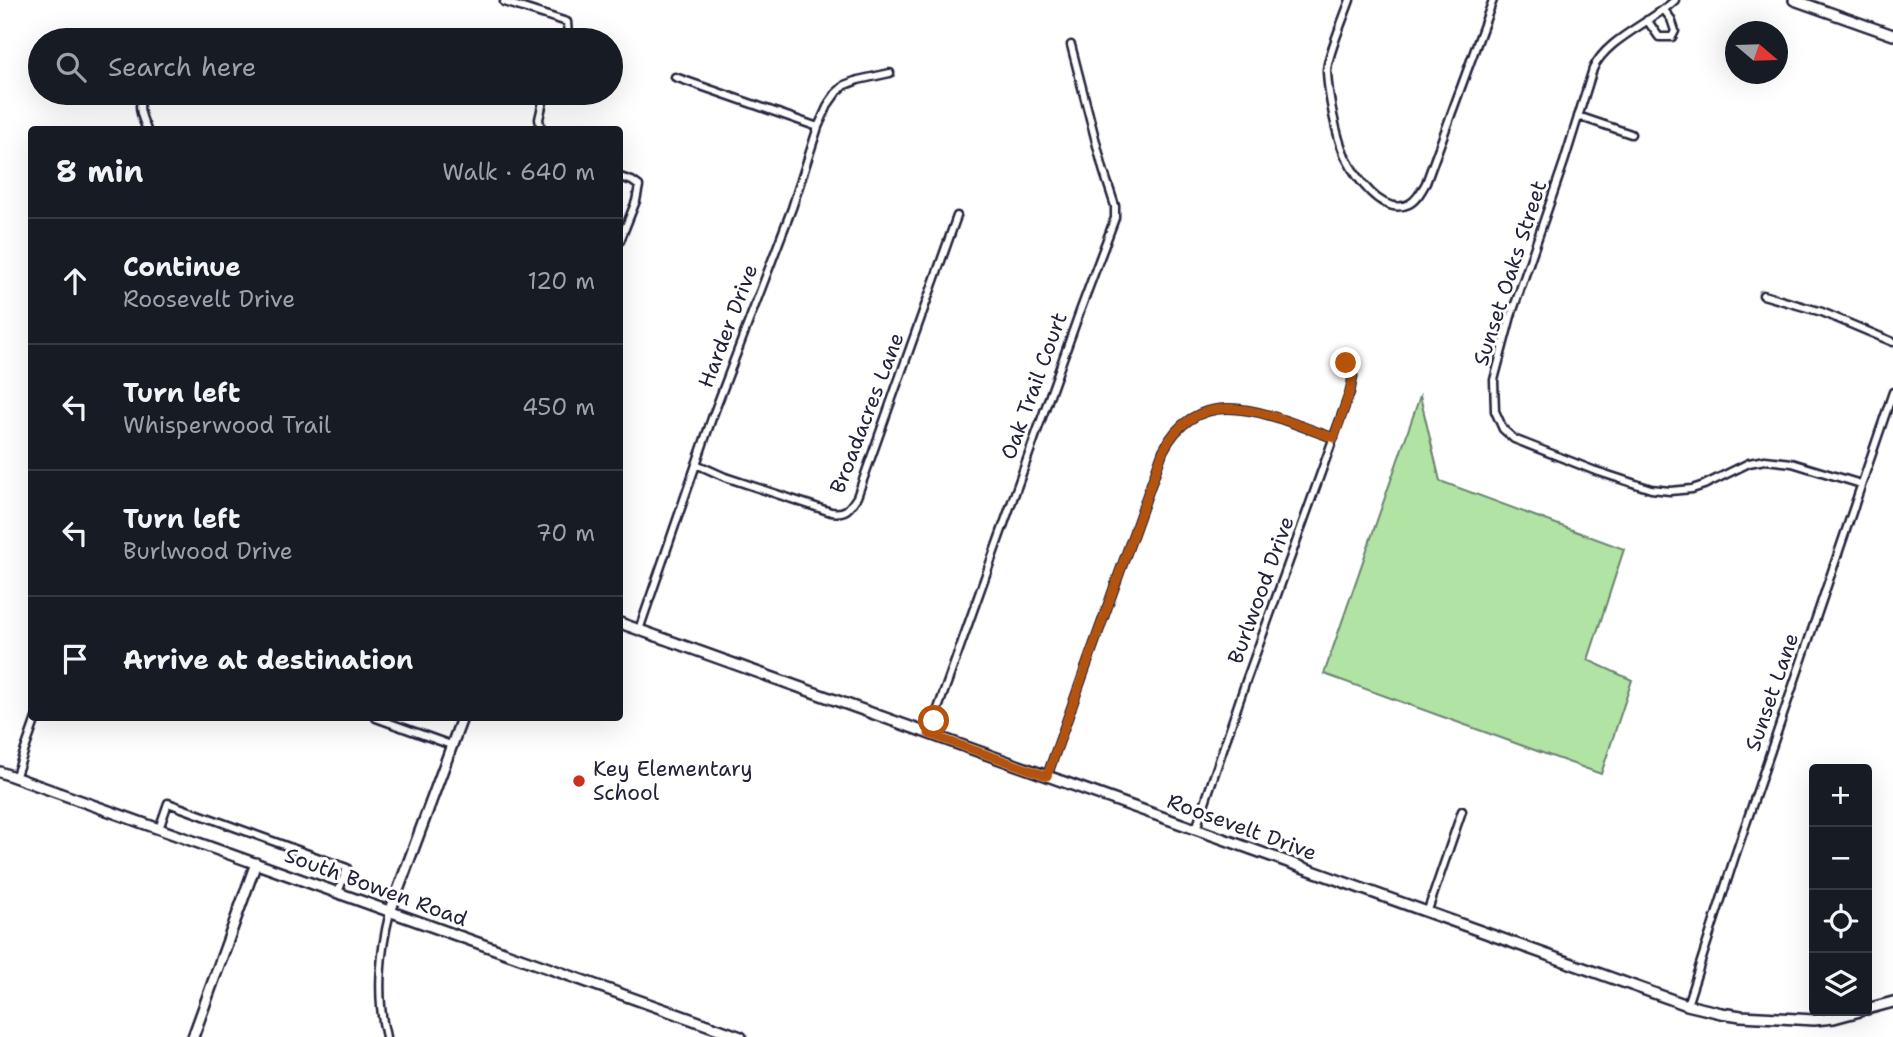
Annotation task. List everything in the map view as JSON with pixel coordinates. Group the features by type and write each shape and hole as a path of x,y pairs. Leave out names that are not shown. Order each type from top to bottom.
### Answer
{"street":[{"path":"1350,0 1326,68 1330,103 1345,155 1361,182 1369,192 1395,206 1410,204 1426,183 1493,0"},
{"name":"Sunset Oaks Street","path":"1675,0 1598,56 1511,316 1494,380 1494,411 1503,429 1514,439 1593,470 1651,488 1670,491 1692,489 1749,463 1765,460 1792,463 1861,484"},
{"path":"1794,0 1893,35"},
{"path":"504,2 566,22 567,28"},
{"path":"1647,20 1659,37 1672,37 1675,32 1671,19 1664,10"},
{"name":"Oak Trail Court","path":"929,734 1115,218 1115,206 1071,45"},
{"name":"Harder Drive","path":"639,630 696,464 792,208 818,127 829,103 845,86 858,80 890,74"},
{"path":"675,77 818,127"},
{"path":"140,105 140,114 145,126"},
{"path":"540,126 542,105"},
{"path":"1578,116 1631,134"},
{"path":"623,178 639,186 623,234"},
{"name":"Broadacres Lane","path":"696,464 725,477 831,512 841,513 850,507 857,498 957,216"},
{"path":"1763,295 1822,313 1893,342"},
{"name":"Burlwood Drive","path":"1196,829 1350,391 1353,376 1346,363"},
{"name":"Sunset Lane","path":"1687,1005 1893,392"},
{"path":"1047,776 1163,451 1179,426 1209,411 1238,407 1334,438"},
{"name":"Roosevelt Drive","path":"623,624 1687,1005 1741,1016 1814,1020 1841,1016"},
{"path":"15,778 36,721"},
{"path":"384,721 451,745"},
{"path":"386,1037 380,1007 380,989 390,912 461,721"},
{"name":"South Bowen Road","path":"0,772 740,1037"},
{"path":"159,829 168,803 347,868 338,893"},
{"path":"1427,913 1462,811"},
{"path":"193,1037 256,863"},
{"path":"1872,1008 1893,1002"}],"green space":[{"path":"1420,396 1440,481 1624,549 1588,660 1632,680 1601,774 1324,674"}],"place":[{"name":"Key Elementary School","path":"579,781"}],"route":[{"path":"934,721 929,734 1047,776 1169,439 1179,426 1193,417 1228,407 1256,411 1334,438 1353,376 1346,363"}]}
